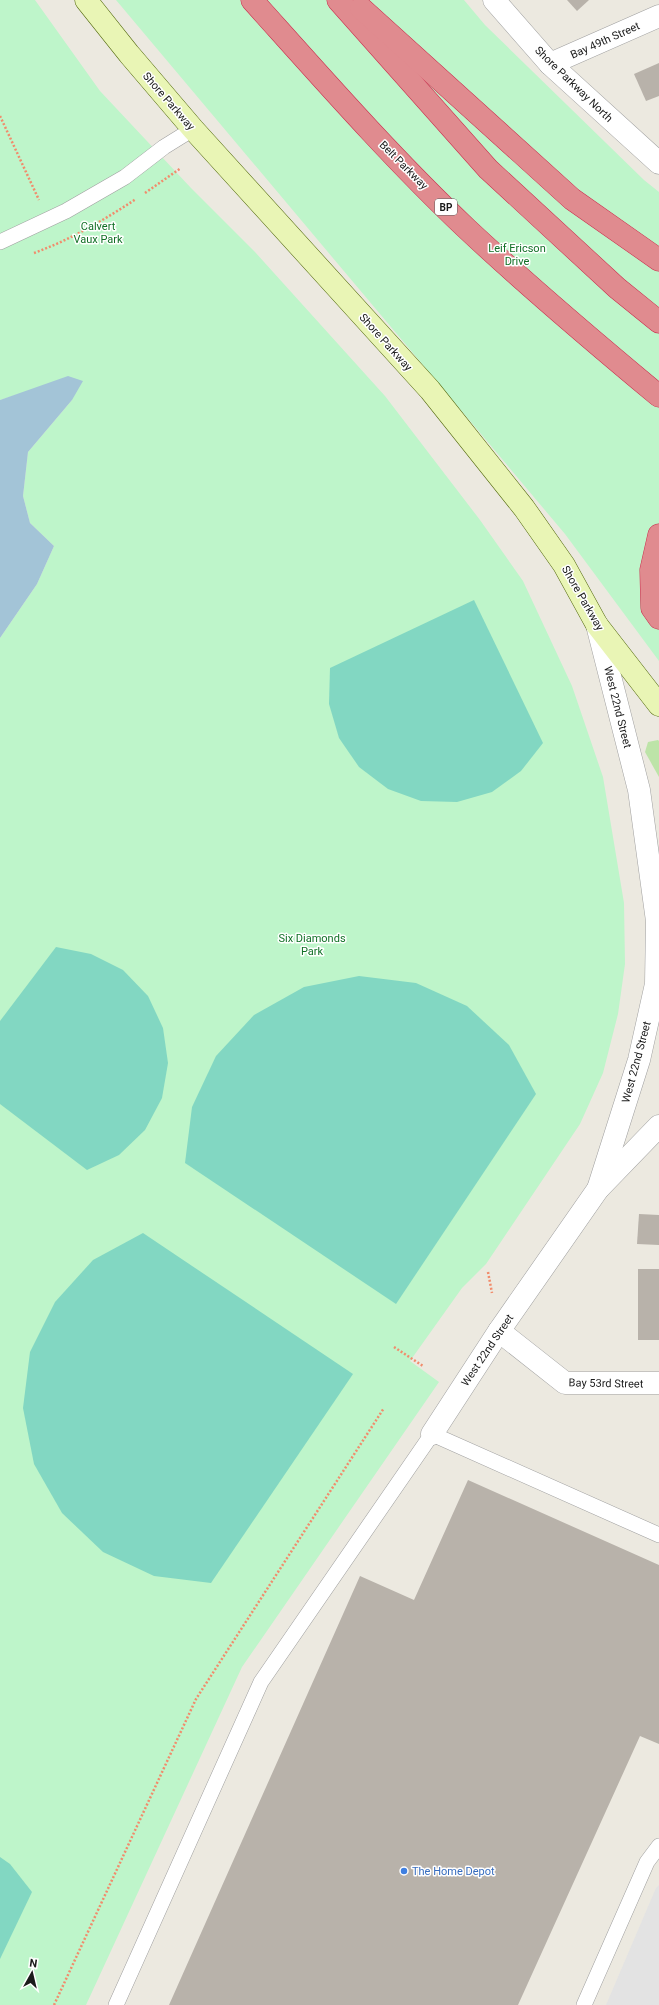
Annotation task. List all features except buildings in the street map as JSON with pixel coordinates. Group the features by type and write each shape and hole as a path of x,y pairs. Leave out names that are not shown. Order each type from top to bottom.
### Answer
{"highway":[{"name":"Belt Parkway","path":"252,0 359,118 467,229 590,339 659,396"},
{"path":"338,0 488,170 617,288 659,322"},
{"path":"352,0 572,199 659,260"},
{"path":"659,535 651,570 652,608 659,618"}],"street":[{"name":"Shore Parkway","path":"86,0 129,54 193,129 430,390 529,514 564,564 597,625 659,705"},
{"name":"Shore Parkway North","path":"494,0 550,64 659,163"},
{"name":"Bay 49th Street","path":"550,64 659,16"},
{"name":"West 22nd Street","path":"597,625 639,790 657,921 656,984 639,1060 598,1189"},
{"name":"West 22nd Street","path":"639,790 659,821"},
{"name":"West 22nd Street","path":"432,1434 499,1331 598,1189 659,1126"},
{"name":"Bay 53rd Street","path":"499,1331 565,1383 659,1383"}],"lane":[{"path":"0,242 66,211 125,177 164,147 193,129"},
{"path":"116,2005 261,1682 432,1434 659,1535"},
{"path":"584,2005 647,1862 659,1846"}],"path":[{"path":"0,116 40,202"},
{"path":"394,1347 423,1366"},
{"path":"54,2005 196,1699 384,1408"}],"green space":[{"name":"Six Diamonds Park","path":"0,0 35,0 100,91 191,188 255,252 385,396 480,520 523,581 572,686 603,777 624,903 625,964 618,1014 603,1073 580,1124 486,1264 462,1288 410,1361 439,1382 242,1667 86,2005 0,2005 0,638 37,584 54,546 30,523 23,496 28,452 72,400 19,394 0,400"},
{"name":"Leif Ericson Drive","path":"116,0 464,0 485,25 644,180 659,192 659,661 565,534"},
{"path":"474,600 543,743 521,771 492,792 457,802 421,801 388,789 359,767 339,738 329,704 330,668"},
{"path":"658,740 659,777 645,752 648,742"},
{"path":"56,947 91,954 123,970 148,996 163,1028 168,1063 162,1098 145,1130 119,1155 87,1170 0,1104 0,1021"},
{"path":"359,976 416,983 467,1006 509,1045 536,1094 396,1304 185,1163 192,1107 216,1056 254,1015 304,987"},
{"path":"143,1233 353,1374 211,1583 154,1576 103,1552 62,1513 34,1464 23,1408 30,1352 55,1302 93,1260"},
{"path":"0,1857 10,1864 32,1892 0,1959"}],"shaded area":[{"path":"659,1885 659,2005 606,2005 656,1888"}],"water":[{"path":"68,376 83,381 72,400 28,452 23,496 30,523 54,546 37,584 0,638 0,400"}],"place":[{"name":"The Home Depot","path":"404,1871"}],"park label":[{"name":"Calvert Vaux Park","path":"98,232"}]}
